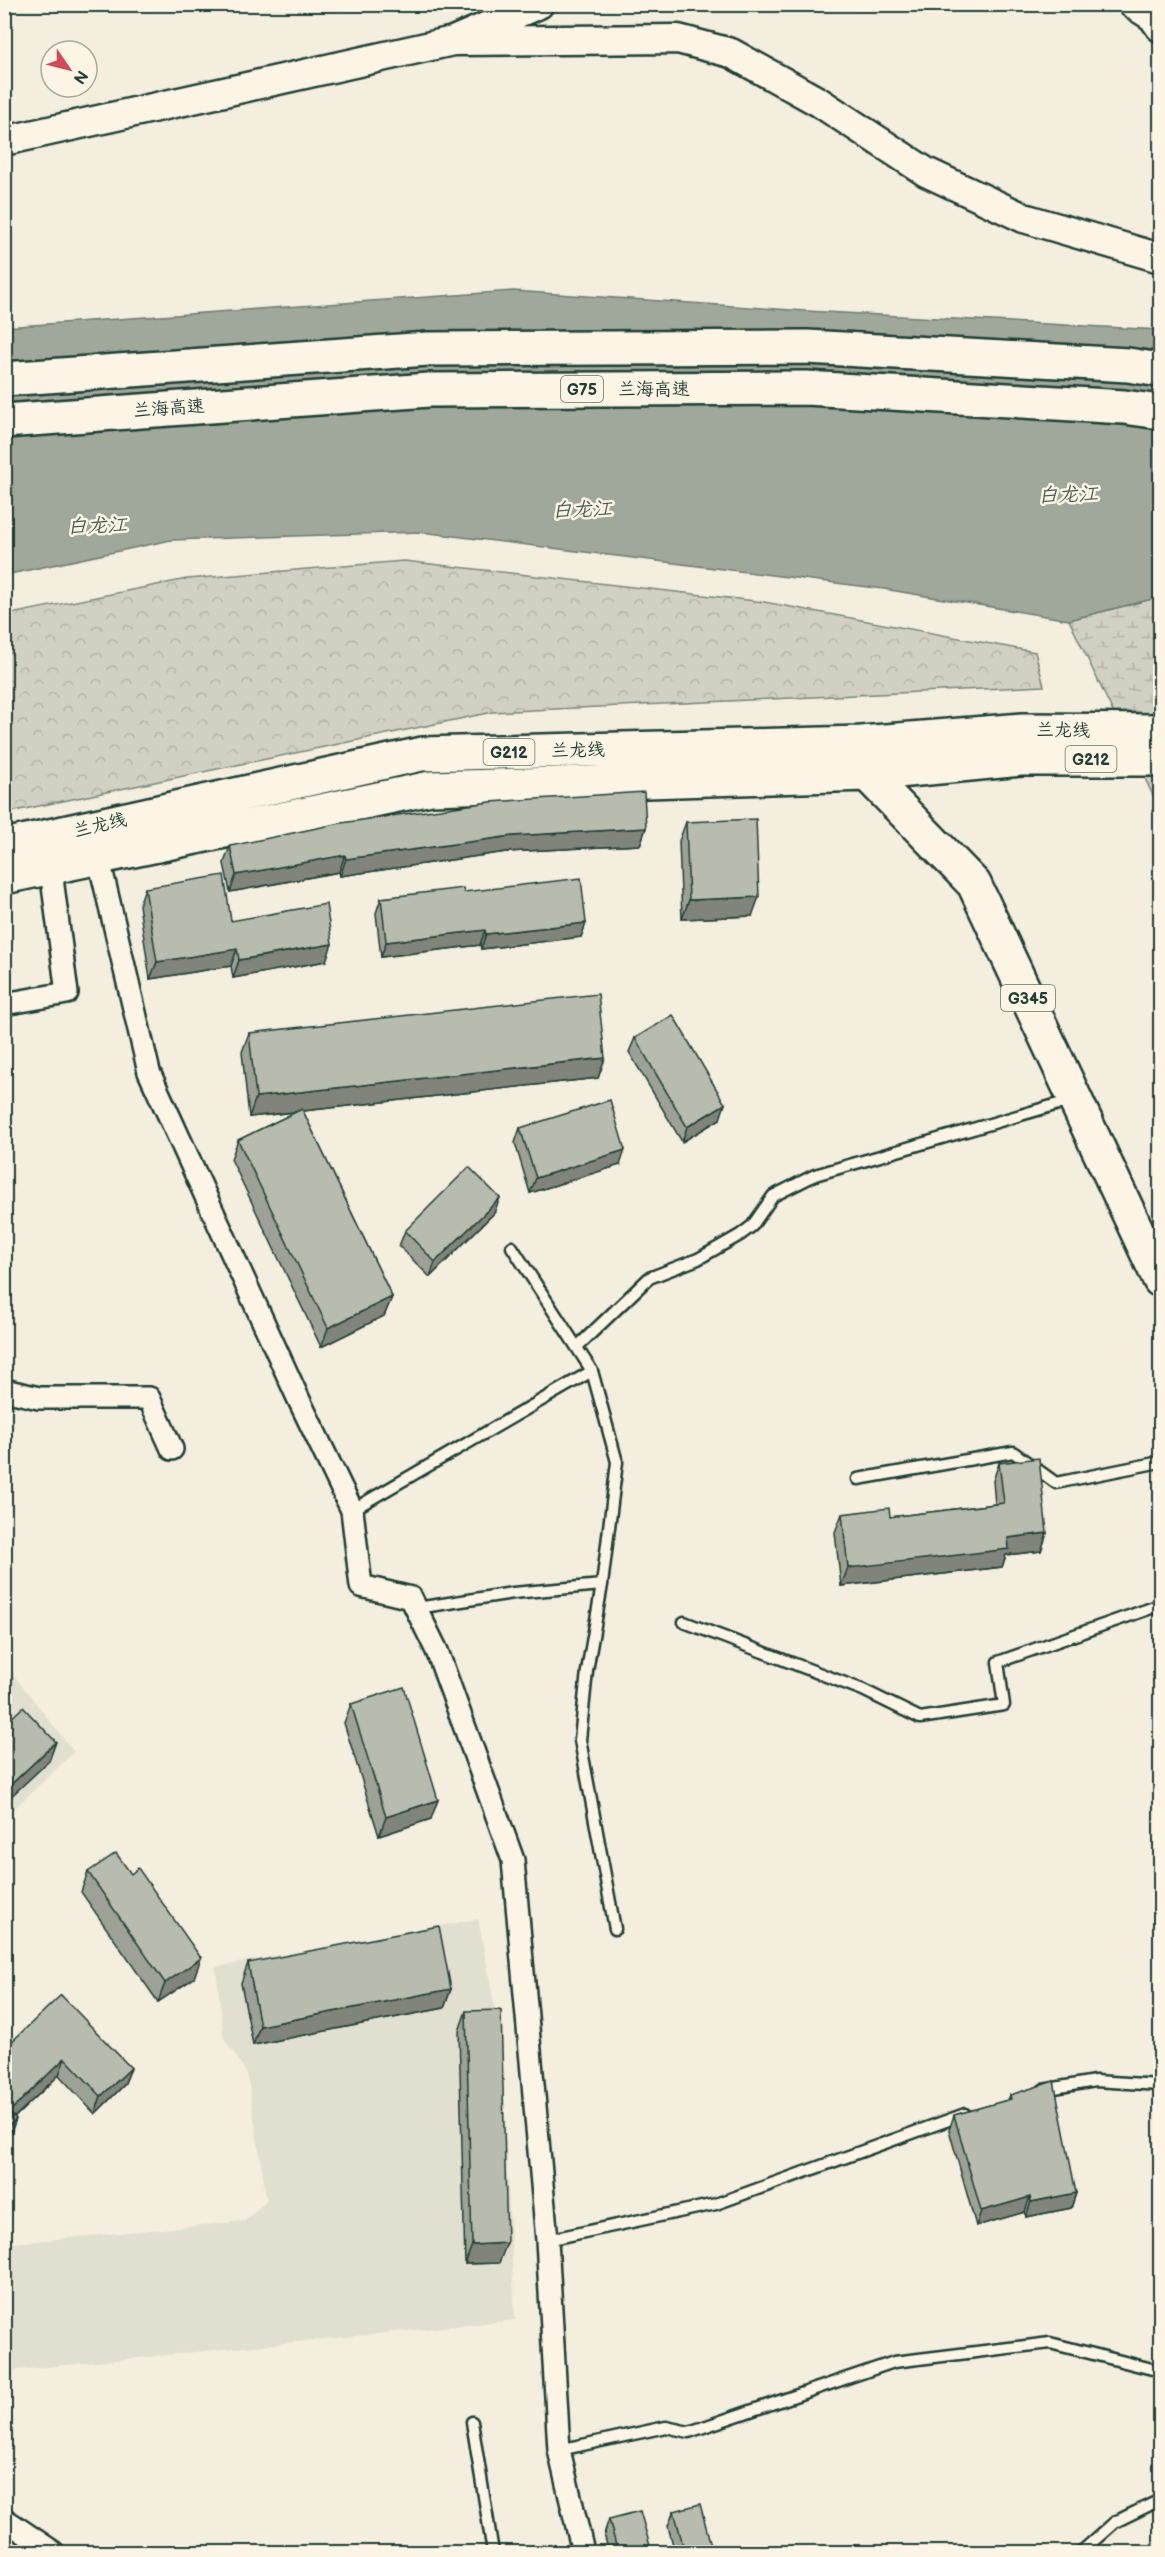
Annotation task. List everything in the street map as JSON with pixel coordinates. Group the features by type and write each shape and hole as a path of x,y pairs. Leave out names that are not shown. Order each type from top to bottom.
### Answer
{"highway":[{"path":"4,379 428,349 807,346 1128,365 1161,370"},
{"name":"兰海高速","path":"4,421 441,390 806,388 1124,407 1161,412"},
{"name":"兰龙线","path":"4,877 48,852 94,842 431,788 864,759 1161,731"},
{"name":"兰龙线","path":"1022,744 1161,759"},
{"name":"G345","path":"864,759 974,884 1161,1280"},
{"name":"兰龙线","path":"4,846 48,852"}],"street":[{"path":"4,141 453,41 538,4"},
{"path":"1134,4 1153,17 1161,27"},
{"path":"453,41 678,39 731,52 819,102 926,172 1024,218 1161,258"},
{"path":"94,842 149,1072 299,1401 352,1510 361,1586 411,1598 417,1608 437,1651 513,1860 547,2240 559,2450 583,2553"},
{"path":"4,1004 67,993 48,852"},
{"path":"4,1390 39,1398 149,1398 172,1449"},
{"path":"4,2518 53,2553"}],"lane":[{"path":"577,1347 649,1278 698,1259 740,1235 752,1226 773,1196 794,1185 816,1175 1076,1099"},
{"path":"512,1247 592,1371 617,1462 602,1585 587,1671 580,1740 615,1929"},
{"path":"352,1510 592,1371"},
{"path":"858,1479 1013,1452 1056,1483 1161,1462"},
{"path":"417,1608 513,1593 602,1585"},
{"path":"684,1622 863,1690 920,1718 1004,1705 998,1662 1161,1605"},
{"path":"1035,2092 1095,2081 1161,2085"},
{"path":"547,2240 716,2204 979,2110"},
{"path":"559,2450 666,2427 689,2432 894,2362 1050,2343 1161,2371"},
{"path":"472,2422 493,2553"},
{"path":"1081,2553 1115,2522 1161,2500"}],"shaded area":[{"path":"5,1664 74,1752 5,1817"},
{"path":"478,1919 500,2035 515,2320 5,2371 5,2244 245,2221 267,2200 247,2073 224,2038 216,1967"}],"green space":[{"path":"404,561 764,602 1035,652 1044,686 493,712 5,813 5,615 187,579"},
{"path":"1160,597 1160,810 1069,620"}],"water":[{"name":"白龙江","path":"513,291 806,311 1160,330 1160,597 1069,620 884,589 421,532 171,540 5,575 5,327"}],"building":[{"path":"644,792 646,828 512,836 346,859 345,855 236,875 230,846 341,823 490,802"},
{"path":"756,819 759,897 689,900 686,822"},
{"path":"224,875 231,921 326,904 332,944 239,960 237,949 157,962 145,888"},
{"path":"581,878 586,923 486,934 485,930 386,942 381,898 463,888 464,892"},
{"path":"598,994 605,1058 256,1097 249,1033"},
{"path":"673,1015 725,1104 687,1127 635,1038"},
{"path":"610,1100 625,1150 536,1178 520,1128"},
{"path":"302,1109 392,1297 328,1328 238,1140"},
{"path":"469,1167 500,1198 435,1262 405,1231"},
{"path":"1039,1458 1047,1533 1008,1538 1009,1549 848,1568 842,1514 889,1508 890,1517 1004,1503 999,1463"},
{"path":"404,1687 438,1800 386,1817 351,1704"},
{"path":"23,1707 56,1742 4,1791 4,1725"},
{"path":"116,1853 131,1874 138,1868 201,1958 165,1983 88,1872"},
{"path":"439,1926 451,1989 260,2026 248,1963"},
{"path":"61,1995 131,2068 101,2096 65,2058 9,2112 16,2119 4,2130 4,2049"},
{"path":"501,2010 507,2243 472,2245 466,2011"},
{"path":"1054,2081 1076,2193 1031,2202 1030,2197 981,2211 954,2115 1011,2099 1010,2095"},
{"path":"700,2504 713,2553 685,2553 674,2511"},
{"path":"640,2511 652,2553 618,2553 609,2519"}]}
